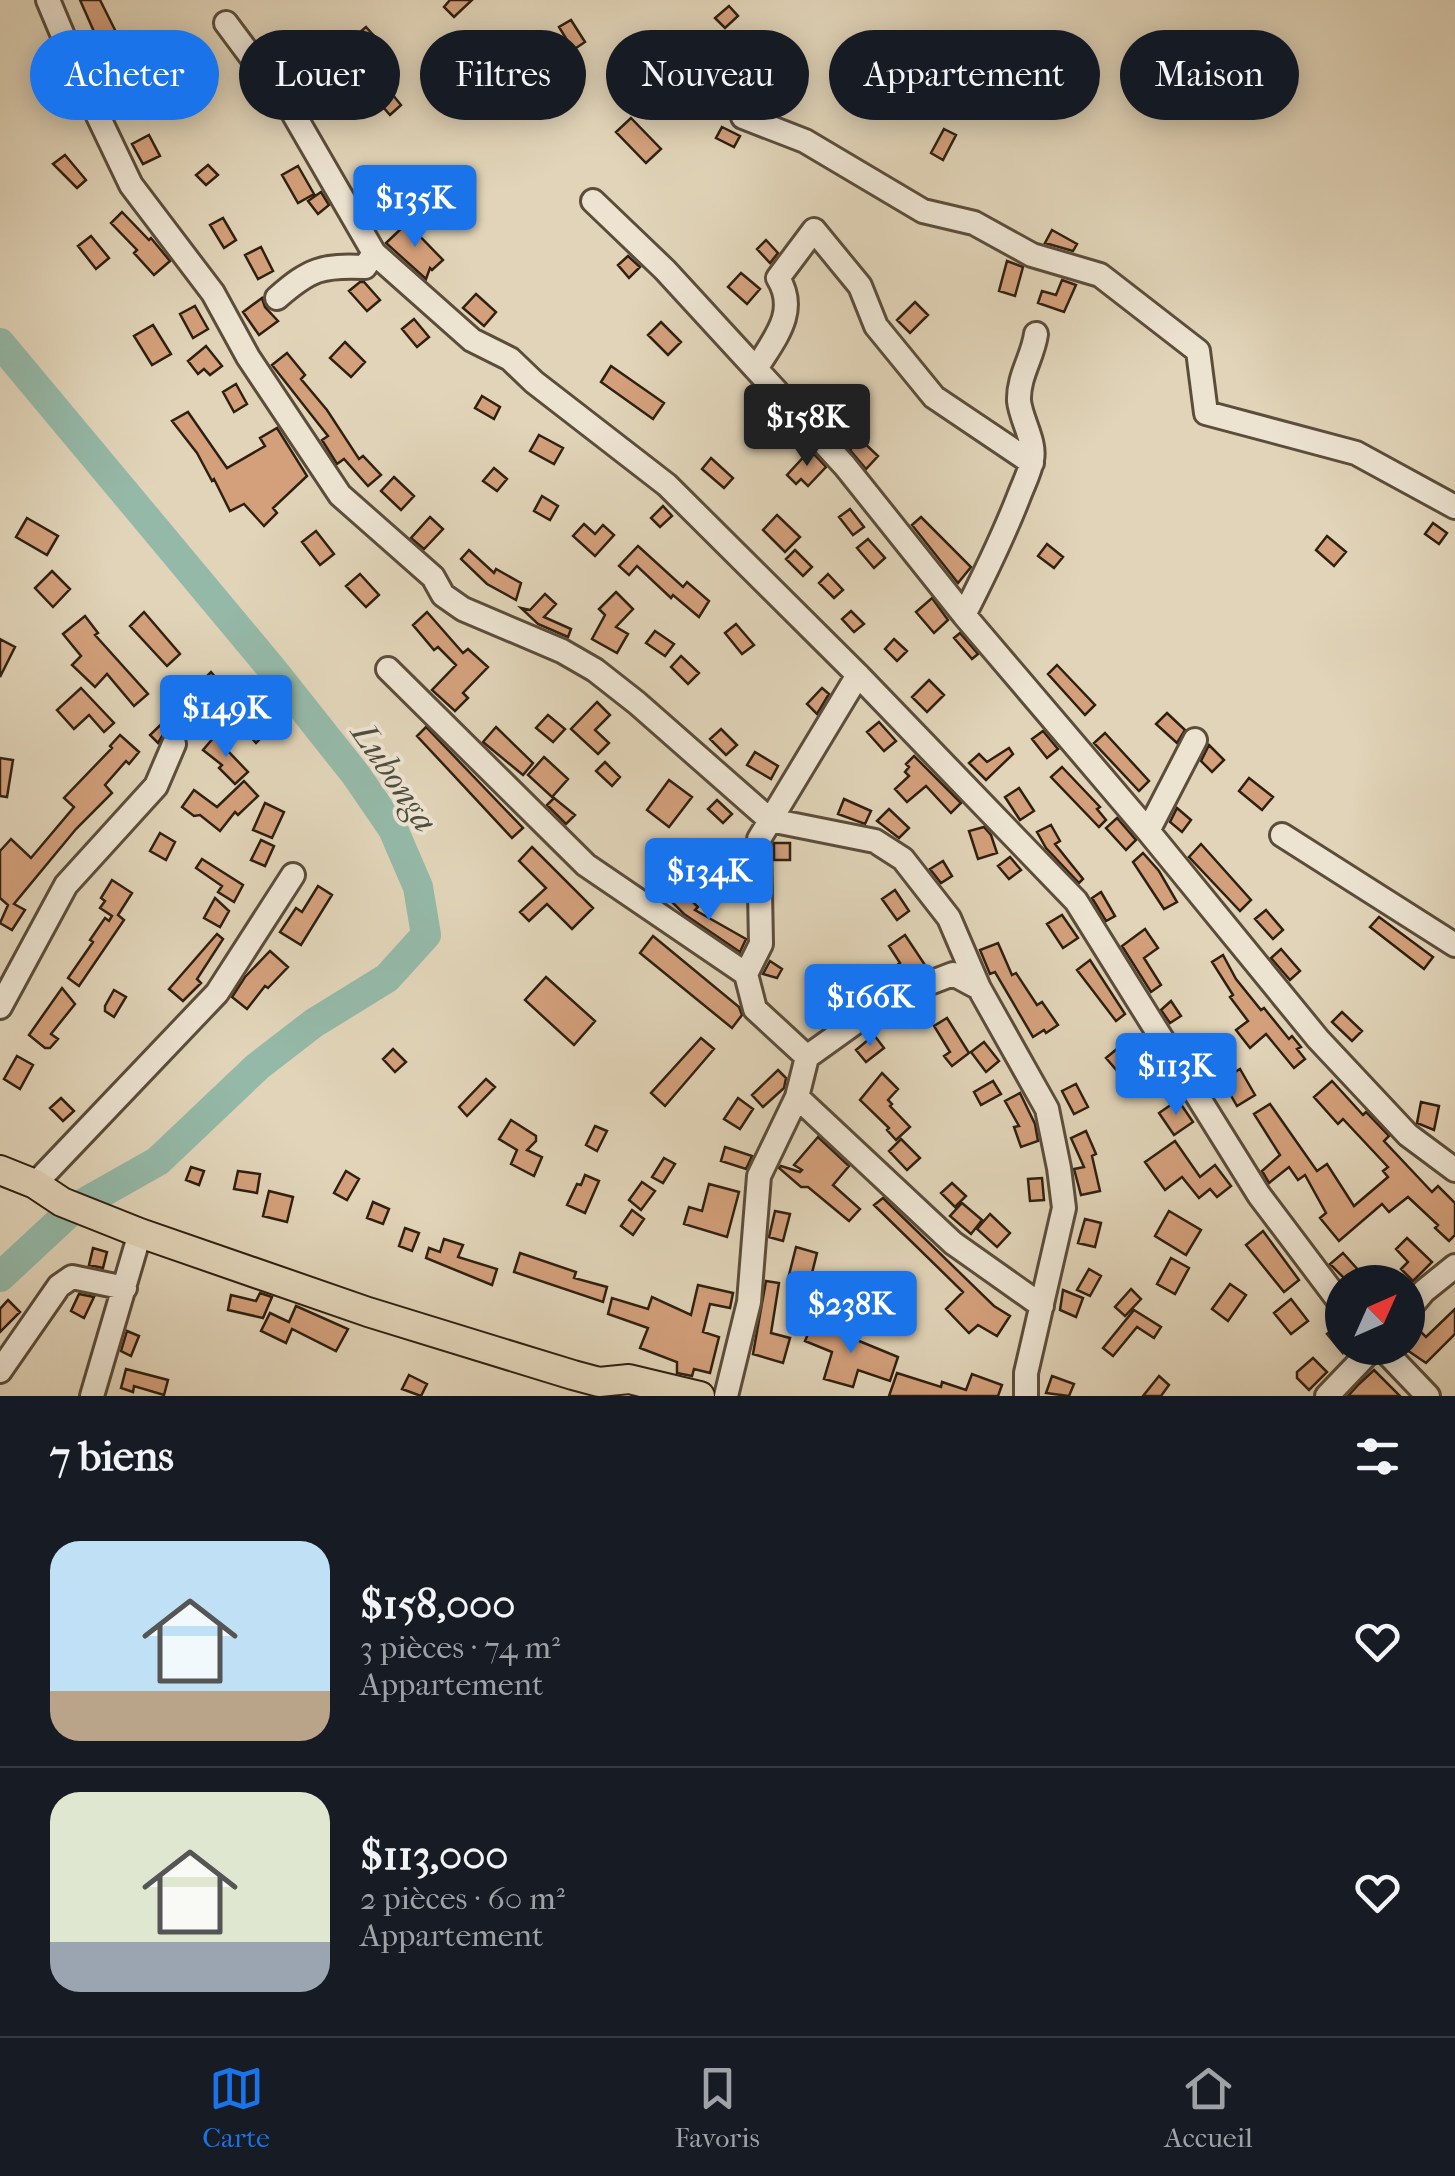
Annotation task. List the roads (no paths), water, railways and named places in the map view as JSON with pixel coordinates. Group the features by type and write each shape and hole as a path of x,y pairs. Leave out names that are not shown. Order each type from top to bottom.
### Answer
{"main road":[{"path":"0,1170 35,1184 62,1202 140,1233 588,1387 628,1379 700,1396"}],"street":[{"path":"48,0 131,185 213,293 248,357 340,495 433,577 443,595 464,609 562,651 595,670 770,820 875,841 903,860 949,918 980,988 1048,1109 1059,1168 1064,1208 1026,1373 1026,1396"},
{"path":"226,22 292,113 374,253 472,340 510,359 667,485 1076,901 1259,1196 1325,1287"},
{"path":"751,120 805,141 923,211 974,223 1032,255 1100,275 1198,351 1206,413 1356,454 1455,507"},
{"path":"594,201 665,270 845,466 964,615 1318,1038 1408,1134 1455,1170"},
{"path":"756,370 784,323 788,293 778,278 814,230 860,286 876,326 934,396 1032,462"},
{"path":"277,298 296,282 328,265 364,268 374,253"},
{"path":"964,615 1010,523 1032,462 1019,398 1036,334"},
{"path":"388,668 586,865 746,974 755,1009 807,1057"},
{"path":"746,974 762,944 760,840 858,675"},
{"path":"1148,831 1194,740"},
{"path":"0,1007 66,885 156,786 174,744"},
{"path":"1282,835 1455,945"},
{"path":"35,1184 217,993 293,875"},
{"path":"726,1396 749,1302 759,1176 797,1097 807,1057 888,999 953,974 980,988"},
{"path":"797,1097 953,1243 1042,1306"},
{"path":"92,1396 140,1233"},
{"path":"1425,1290 1455,1266"},
{"path":"0,1370 58,1286 72,1277 124,1288"},
{"path":"1327,1396 1357,1365"},
{"path":"1398,1365 1428,1396"}],"waterway":[{"name":"Lubonga","path":"0,343 356,775 393,829 418,887 426,935 387,978 314,1023 257,1067 158,1161 73,1209 0,1277"}]}
